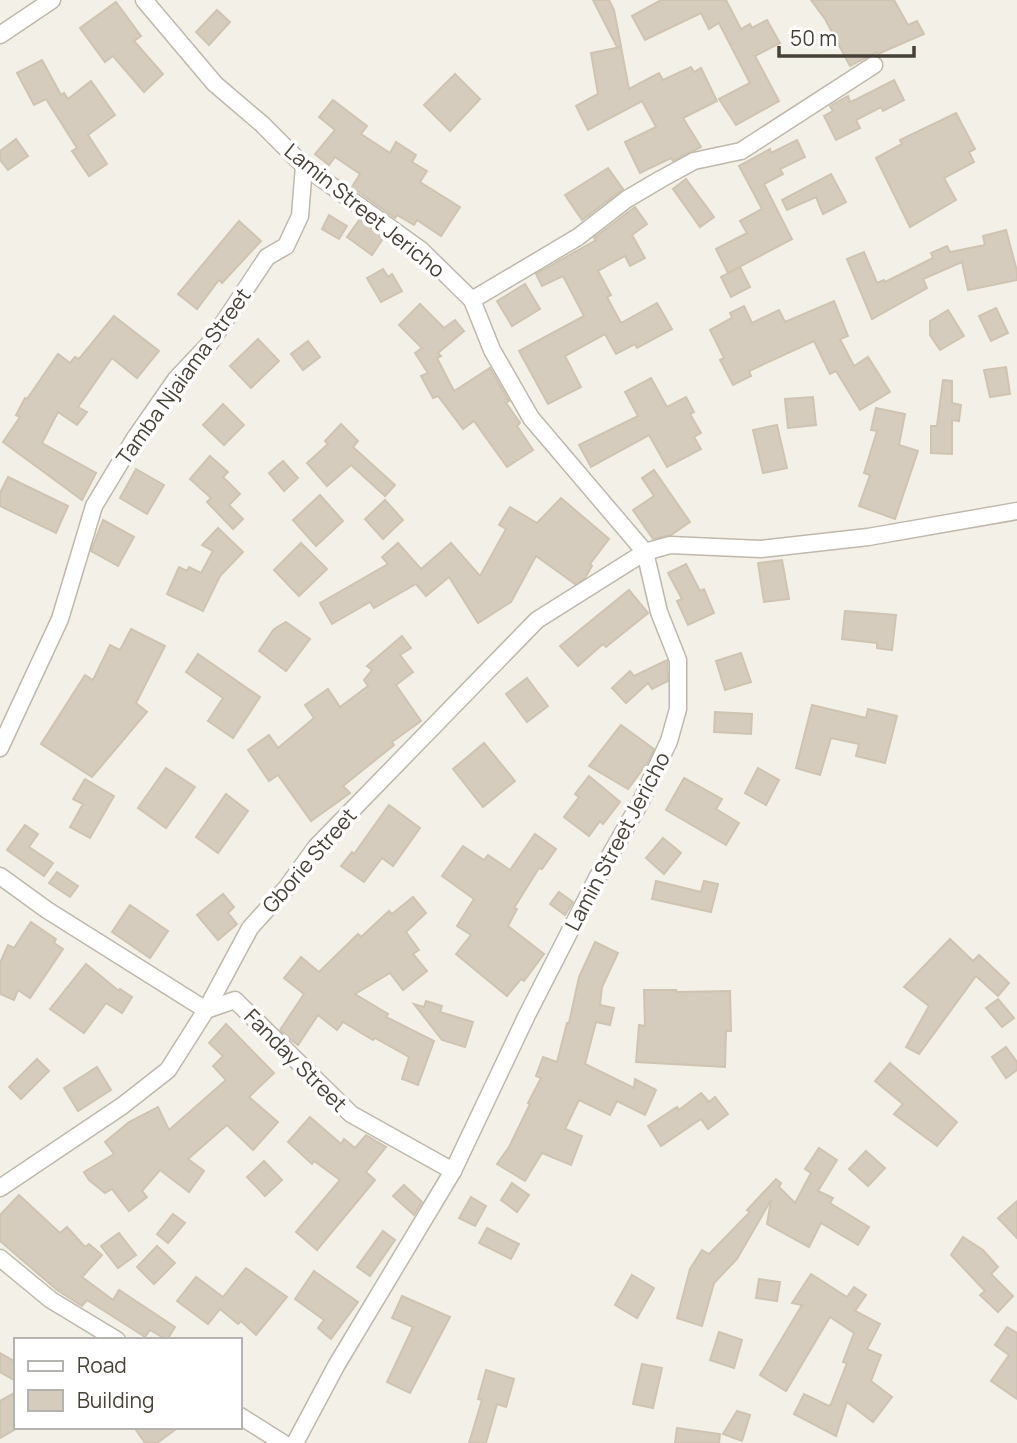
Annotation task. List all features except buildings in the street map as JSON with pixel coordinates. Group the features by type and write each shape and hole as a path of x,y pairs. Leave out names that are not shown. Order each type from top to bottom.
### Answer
{"street":[{"path":"0,35 52,0"},
{"name":"Lamin Street Jericho","path":"144,0 215,84 262,124 304,166 421,250 472,300 492,350 531,418 645,552 659,612 678,660 678,709 669,741 640,803 597,878 538,992 453,1171 336,1366 295,1443"},
{"path":"472,300 578,237 627,199 661,179 694,161 741,151 874,65"},
{"name":"Tamba Njaiama Street","path":"0,748 60,619 94,506 135,438 176,379 210,343 267,257 286,246 300,216 304,166"},
{"path":"645,552 670,545 774,548 868,537 1017,511"},
{"name":"Gborie Street","path":"0,1188 122,1106 168,1070 206,1010 250,928 287,887 316,847 537,620 645,552"},
{"path":"0,876 47,910 206,1010"},
{"name":"Fanday Street","path":"206,1010 235,1000 351,1114 453,1171"},
{"path":"0,1258 51,1300 114,1338"},
{"path":"242,1417 283,1443"}]}
